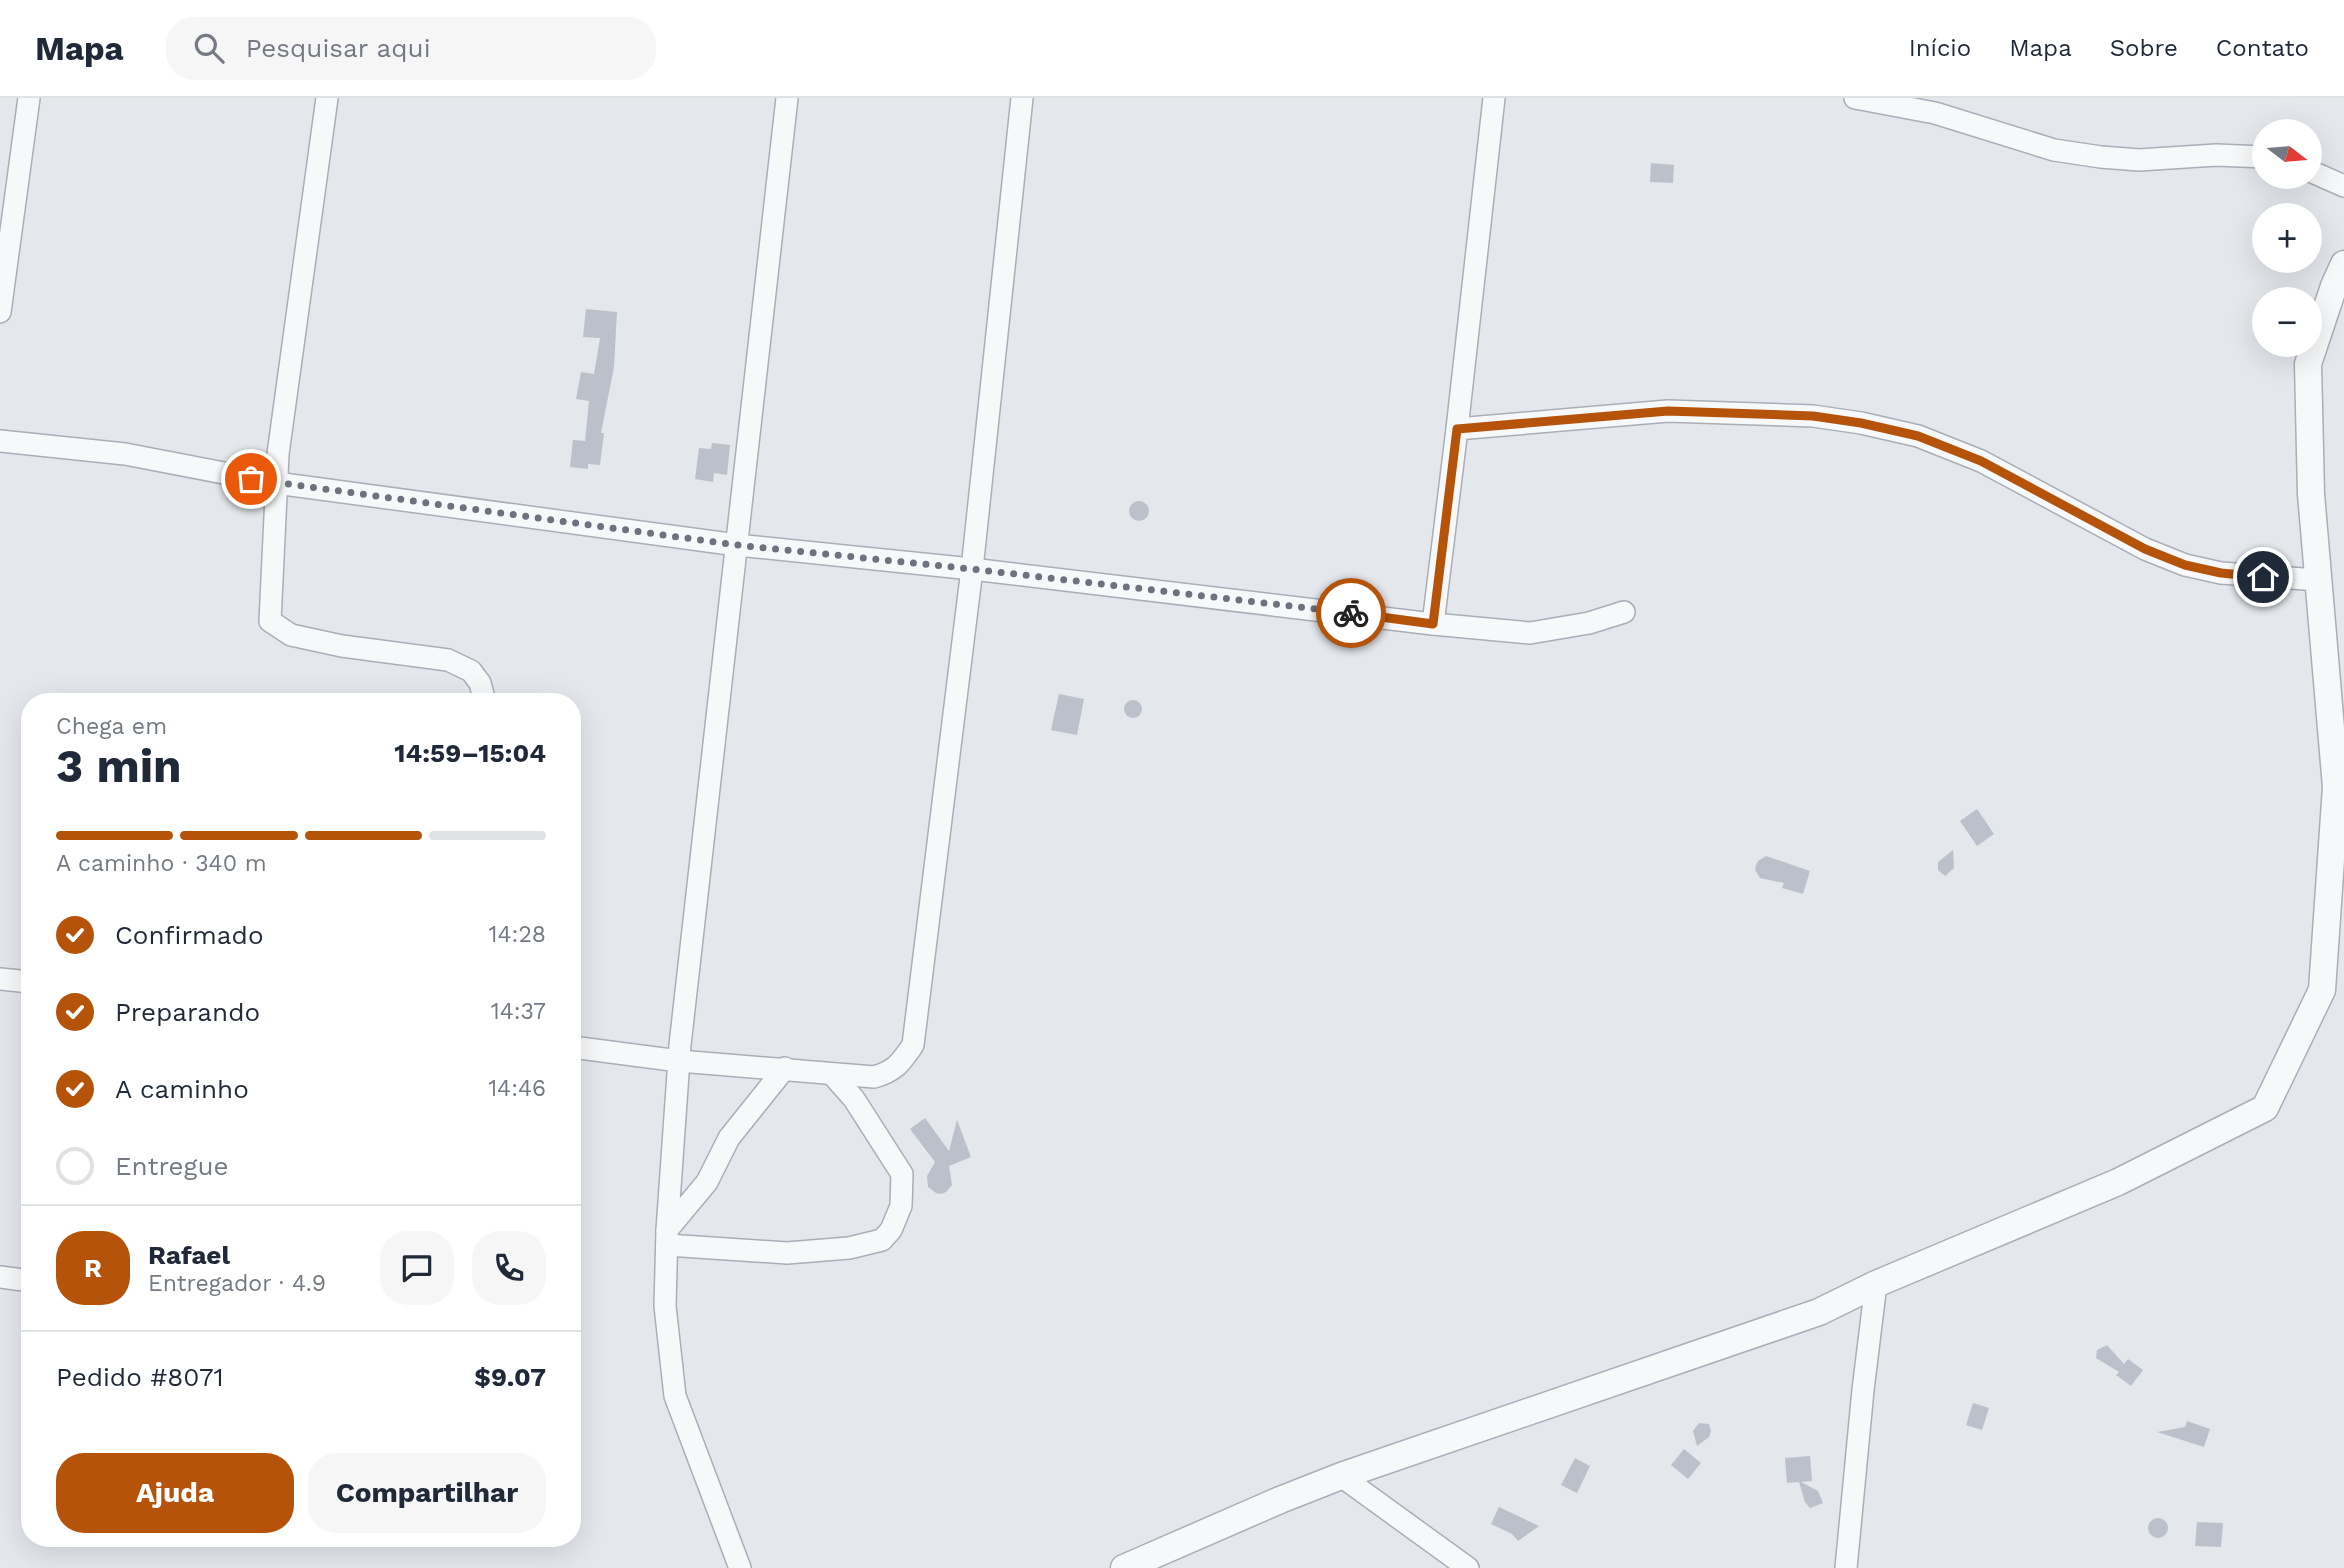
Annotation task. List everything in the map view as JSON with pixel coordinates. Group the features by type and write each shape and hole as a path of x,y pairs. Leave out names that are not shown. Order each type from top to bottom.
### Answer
{"street":[{"path":"0,312 29,98"},
{"path":"327,98 283,415 276,483 270,621 291,635 304,638 342,646 448,660 471,671 481,683 483,693"},
{"path":"740,1568 675,1396 665,1306 667,1237 679,1061 787,98"},
{"path":"581,1048 679,1061 874,1077 890,1073 913,1045 972,569 1022,98"},
{"path":"1433,624 1493,98"},
{"path":"1855,98 1935,113 2054,150 2101,158 2139,160 2216,155 2252,156"},
{"path":"2322,176 2344,186"},
{"path":"1124,1568 1279,1500 1341,1476 1819,1312 1876,1284 2118,1182 2265,1108 2322,990 2336,787 2311,494 2308,364 2344,264"},
{"path":"1457,429 1668,411 1813,416 1861,423 1918,436 1981,461 2145,549 2185,565 2221,573 2319,580"},
{"path":"0,441 125,454 276,483 737,545 972,569 1433,624 1530,633 1589,623 1624,612"},
{"path":"0,979 21,981"},
{"path":"667,1237 707,1182 729,1138 785,1069"},
{"path":"667,1237 787,1253 849,1248 882,1240 891,1230 901,1206 902,1174 854,1099 832,1074"},
{"path":"0,1277 21,1280"},
{"path":"1846,1568 1876,1284"},
{"path":"1341,1476 1468,1568"}],"building":[{"path":"1651,163 1674,165 1673,183 1650,182"},
{"path":"586,309 617,312 614,367 601,433 604,433 600,465 588,464 588,469 570,467 573,440 585,441 589,401 576,399 581,372 594,374 600,338 583,337"},
{"path":"712,443 730,445 727,475 714,473 713,482 695,479 699,448 711,449"},
{"path":"1139,501 1146,504 1149,511 1146,518 1139,521 1132,518 1129,511 1132,504"},
{"path":"1059,694 1084,699 1077,735 1051,730"},
{"path":"1129,700 1137,700 1142,709 1140,716 1129,718 1124,713 1124,705"},
{"path":"1977,809 1994,834 1977,846 1960,821"},
{"path":"1953,850 1954,868 1945,876 1938,870 1938,862"},
{"path":"1766,856 1810,871 1803,894 1782,888 1784,883 1760,878 1755,870 1756,865"},
{"path":"925,1118 949,1151 957,1120 971,1157 949,1166 952,1185 941,1194 928,1187 927,1176 935,1162 910,1129"},
{"path":"2107,1345 2124,1364 2128,1359 2143,1370 2131,1386 2116,1375 2119,1372 2096,1358 2097,1350"},
{"path":"1973,1403 1989,1408 1982,1430 1966,1425"},
{"path":"2187,1421 2210,1429 2204,1447 2157,1432 2185,1427"},
{"path":"1699,1423 1709,1424 1711,1431 1709,1437 1697,1446 1693,1431"},
{"path":"1684,1449 1701,1463 1688,1479 1671,1465"},
{"path":"1810,1456 1812,1481 1801,1482 1818,1491 1823,1503 1810,1508 1805,1502 1799,1482 1787,1483 1785,1458"},
{"path":"1575,1458 1590,1466 1577,1493 1561,1485"},
{"path":"1499,1507 1539,1526 1518,1541 1512,1534 1491,1524"},
{"path":"2158,1518 2165,1521 2168,1528 2165,1535 2158,1538 2151,1535 2148,1528 2151,1521"},
{"path":"2197,1522 2223,1523 2221,1547 2195,1546"}],"way so far":[{"path":"251,479 737,545 1351,613"}],"route":[{"path":"1351,613 1433,624 1457,429 1668,411 1813,416 1861,423 1918,436 1981,461 2145,549 2185,565 2221,573 2263,577"}]}
